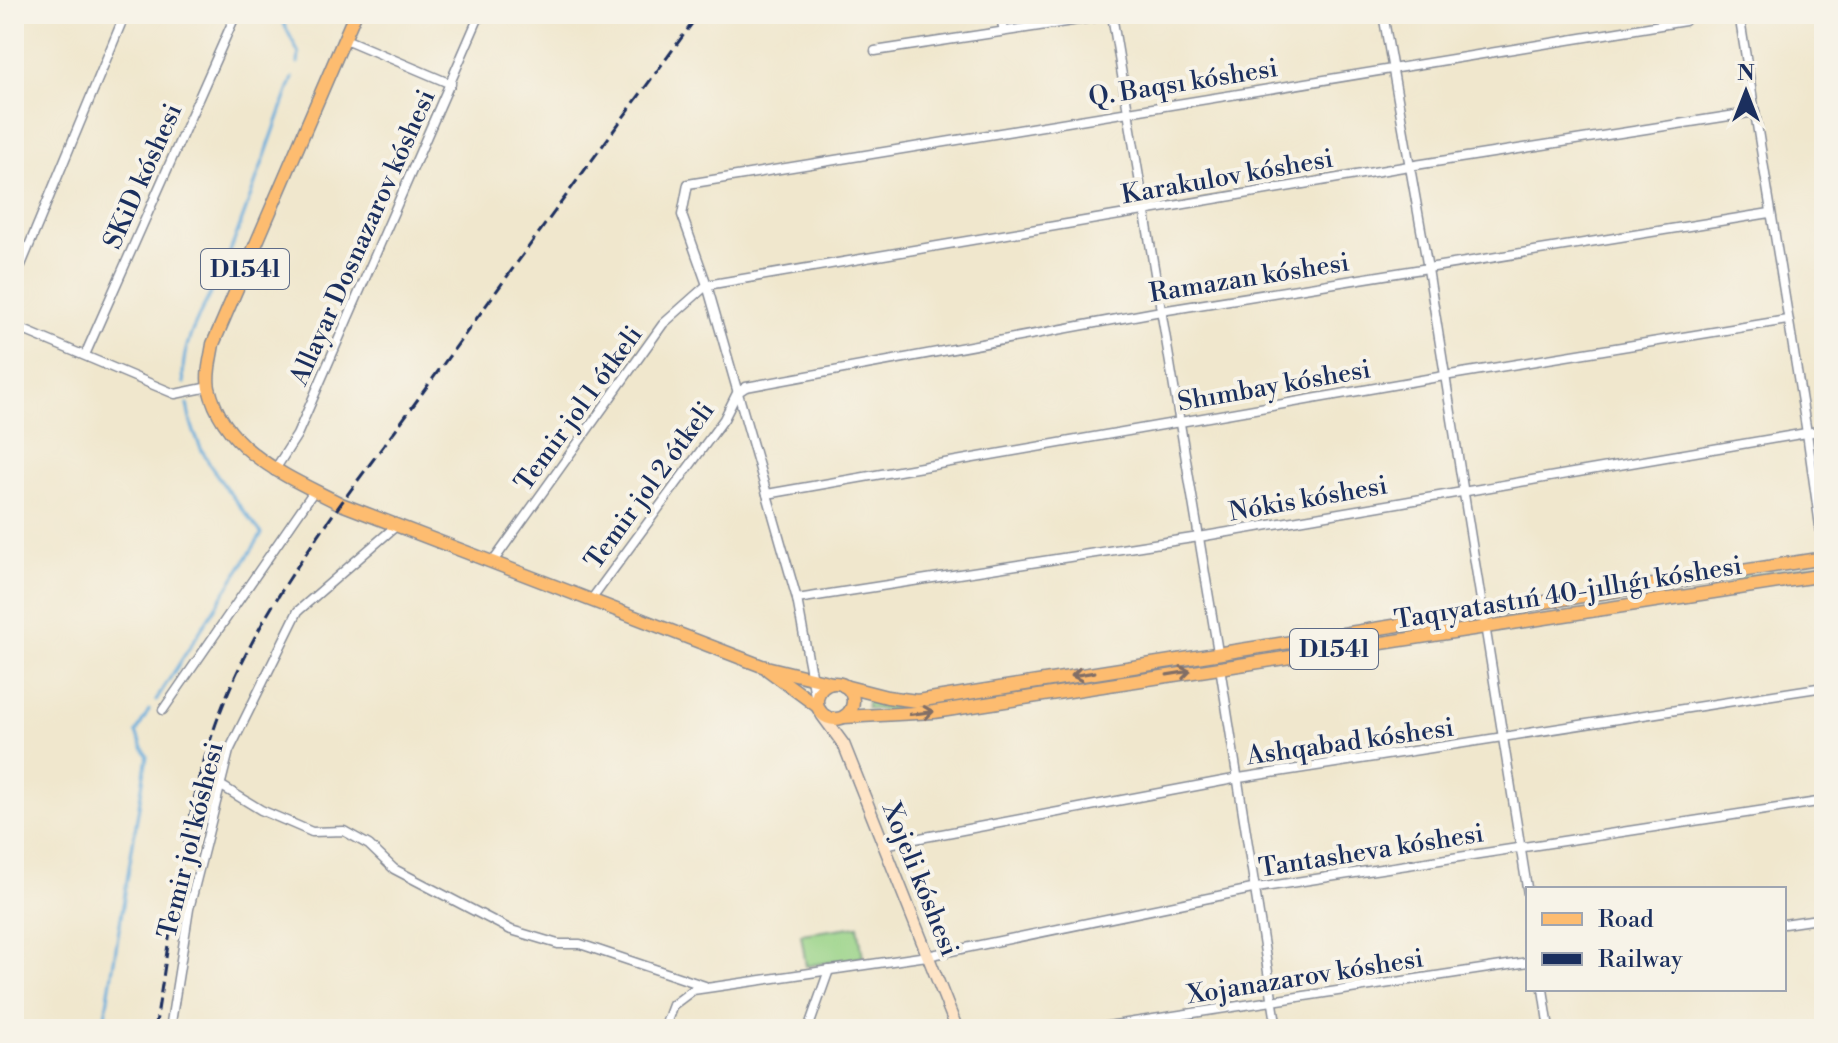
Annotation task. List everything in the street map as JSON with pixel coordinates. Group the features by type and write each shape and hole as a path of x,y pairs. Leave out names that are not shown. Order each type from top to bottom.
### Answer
{"main road":[{"name":"D154l","path":"355,14 213,344 209,387 219,414 243,445 274,471 341,504 762,666 838,684"},
{"name":"Taqıyatastıń 40-jıllıǵı kóshesi","path":"838,684 887,697 917,701 1824,557"},
{"name":"Taqıyatastıń 40-jıllıǵı kóshesi","path":"844,717 934,712 1824,575"},
{"name":"D154l","path":"762,666 833,720 844,717"},
{"path":"818,707 823,687 838,684 852,695 853,701 844,717"}],"street":[{"path":"14,282 125,14"},
{"name":"SKiD kóshesi","path":"85,355 236,14"},
{"name":"Allayar Dosnazarov kóshesi","path":"274,471 297,435 480,14"},
{"path":"1000,14 1004,31"},
{"path":"875,51 1115,14 1128,111 1218,652"},
{"path":"1383,14 1428,269 1527,887"},
{"path":"1739,14 1824,557"},
{"name":"Q. Baqsı kóshesi","path":"707,285 682,215 688,184 1685,21"},
{"path":"345,39 451,84"},
{"name":"Karakulov kóshesi","path":"707,285 1409,166 1755,112"},
{"name":"Ramazan kóshesi","path":"737,393 746,387 1161,311 1770,213"},
{"path":"707,285 797,599 818,707 844,745"},
{"name":"Temir jol 1 ótkeli","path":"492,563 663,324 707,285"},
{"name":"Shımbay kóshesi","path":"767,494 1180,421 1787,320"},
{"path":"14,326 175,394 209,387"},
{"name":"Temir jol 2 ótkeli","path":"591,600 724,419 737,393"},
{"name":"Nókis kóshesi","path":"797,599 1199,537 1824,430"},
{"path":"163,710 314,491"},
{"name":"Temir jol kóshesi","path":"170,1029 189,909 229,751 298,611 396,526"},
{"path":"1220,667 1277,1029"},
{"name":"Ashqabad kóshesi","path":"883,845 1239,778 1824,687"},
{"path":"844,717 844,745"},
{"name":"Xojeli kóshesi","path":"844,745 957,1029"},
{"path":"220,785 261,810 312,832 344,831 369,845 394,869 511,930 558,944 580,944 710,987"},
{"name":"Tantasheva kóshesi","path":"710,987 927,956 1257,888 1824,801"},
{"path":"1786,924 1824,918"},
{"name":"Xojanazarov kóshesi","path":"1088,1029 1526,962"},
{"path":"808,1029 829,970"},
{"path":"664,1029 673,1005 693,990 710,987"},
{"path":"1543,991 1549,1029"}],"green space":[{"path":"1824,563 1824,567 1507,616 1507,612"},
{"path":"1462,619 1463,622 916,711 867,708 867,701 892,706 916,706"},
{"path":"858,926 863,957 806,966 801,934"}],"waterway":[{"path":"279,14 299,54 298,63"},
{"path":"184,383 183,367 191,335 228,257 293,78"},
{"path":"156,700 262,534 226,489 206,457 197,441 187,404"},
{"path":"103,1029 147,756 136,733 149,710"}],"railway":[{"path":"155,1029 180,867 197,786 221,710 260,627 336,511 699,14"}]}
